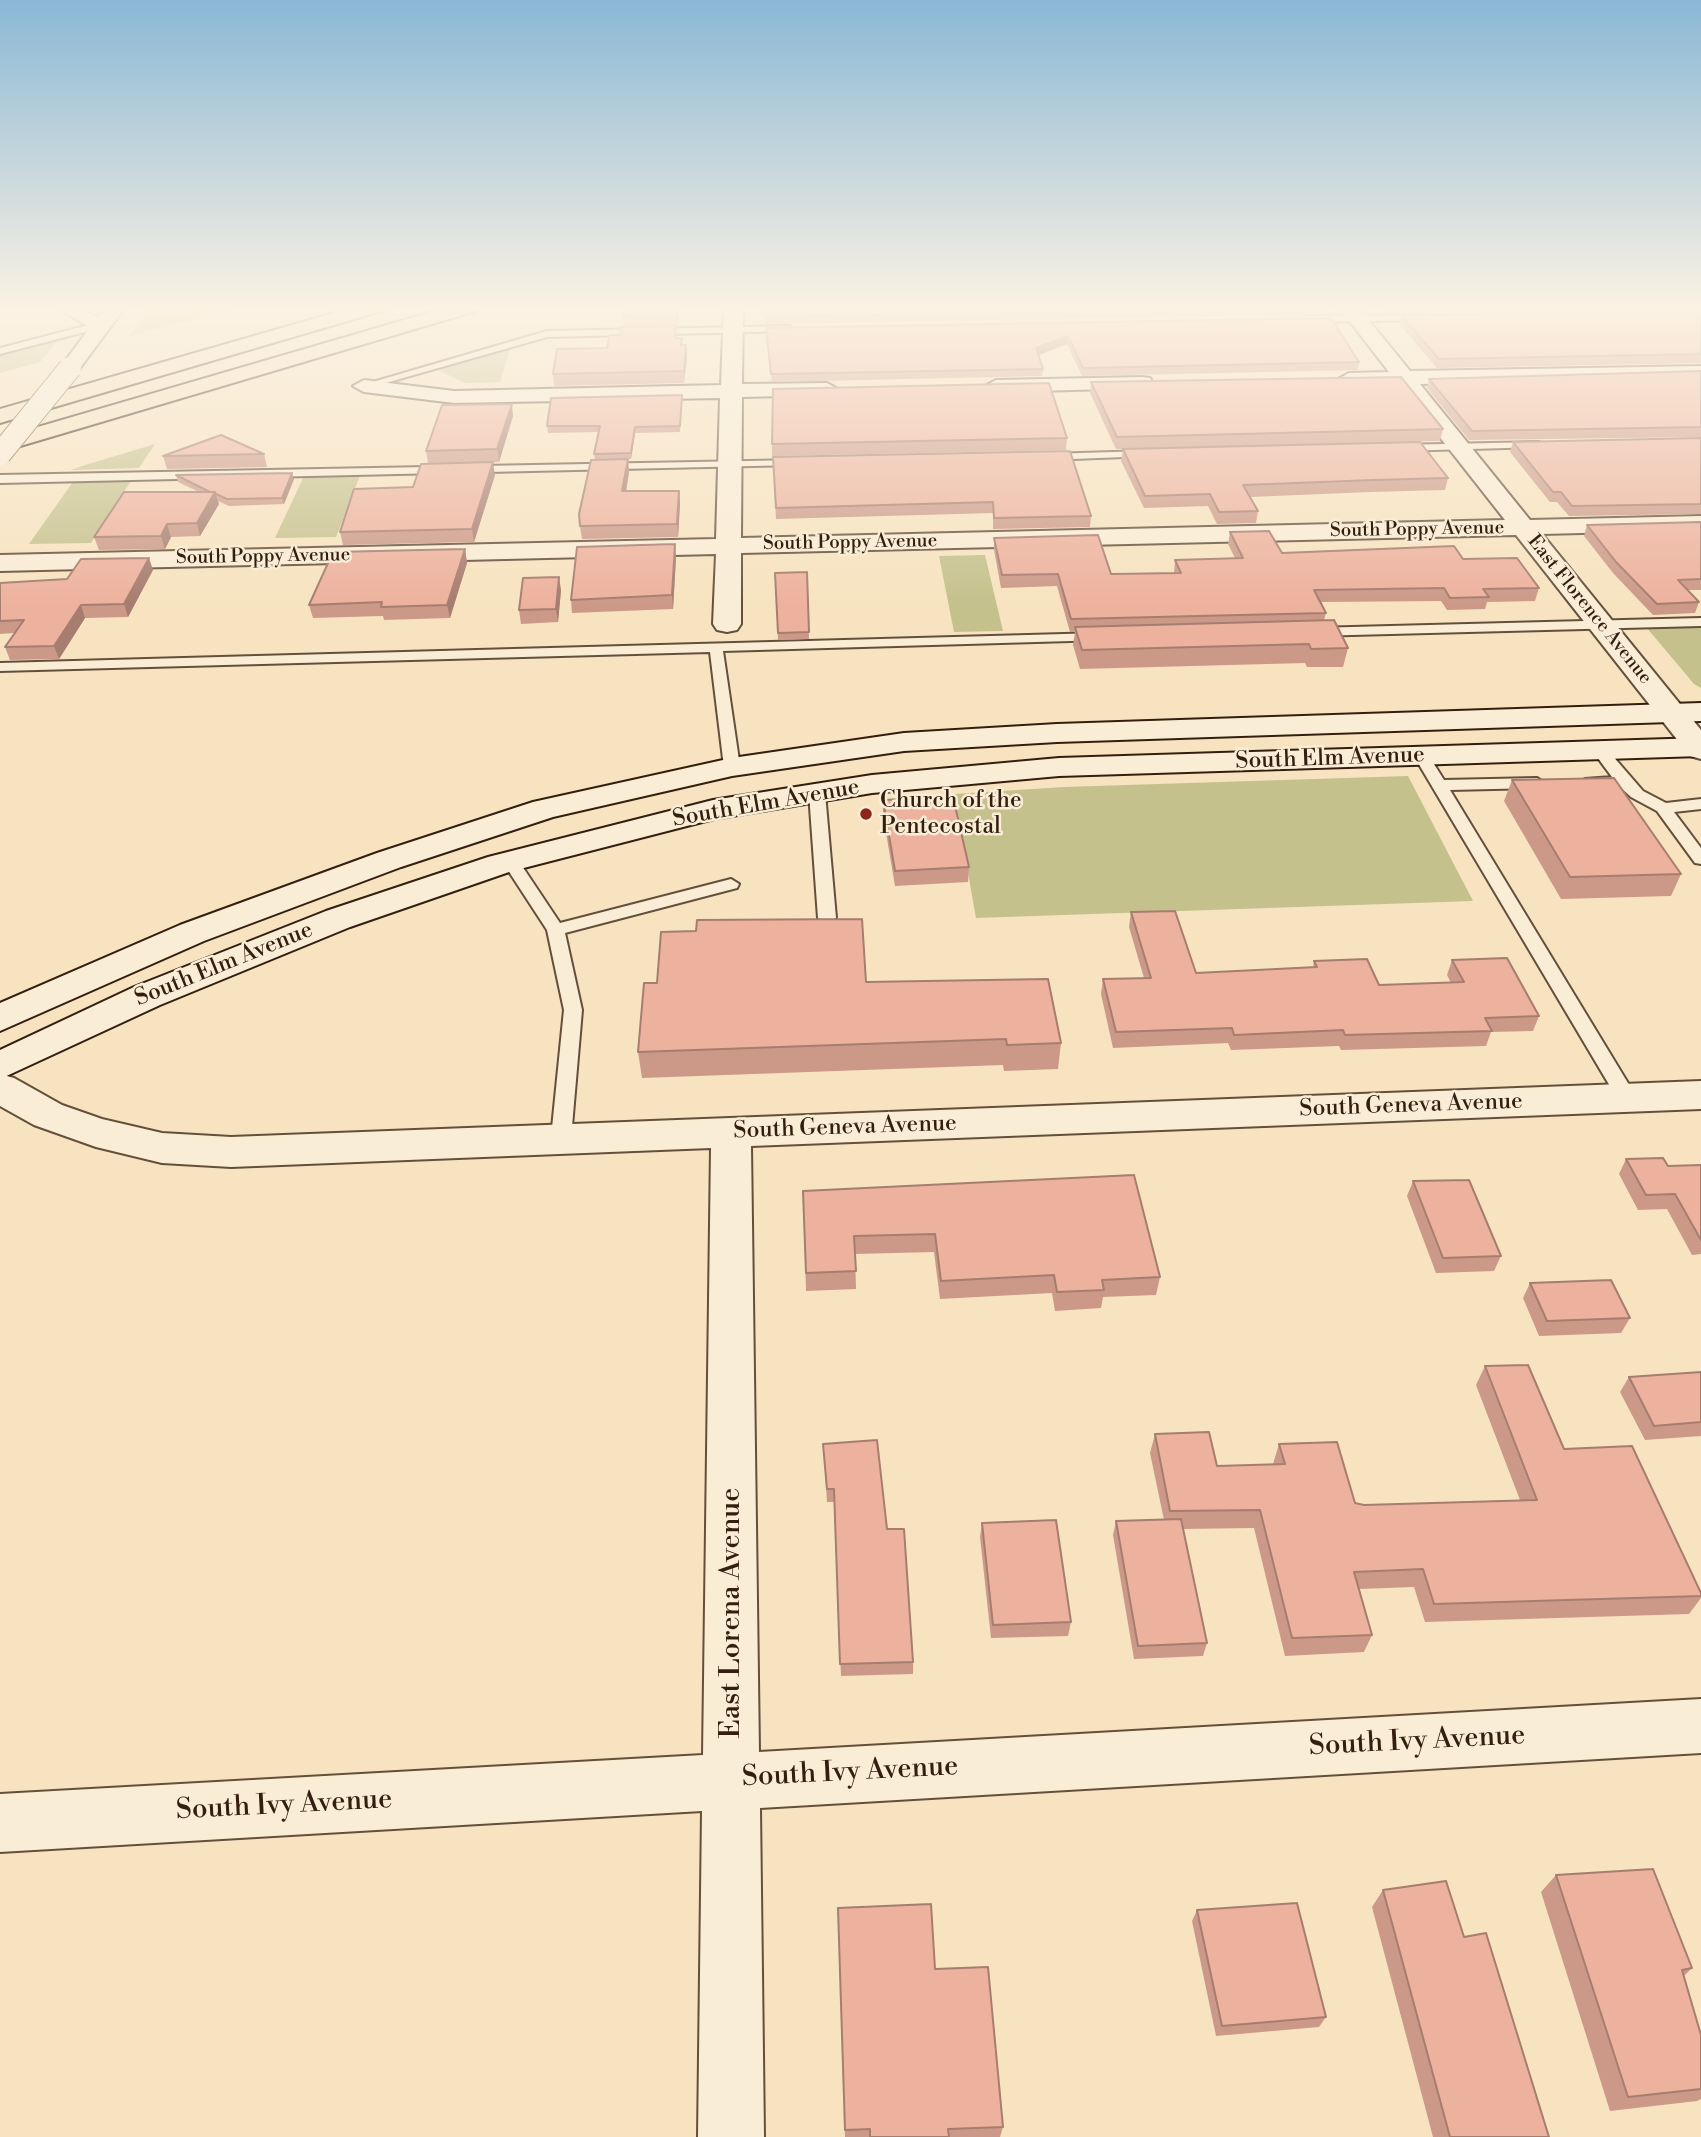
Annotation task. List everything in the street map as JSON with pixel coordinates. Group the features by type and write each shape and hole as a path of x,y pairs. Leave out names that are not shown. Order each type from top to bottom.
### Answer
{"highway":[{"path":"0,416 35,406"},
{"path":"0,445 135,406"}],"street":[{"path":"0,454 39,406"},
{"path":"727,624 731,406"},
{"name":"East Florence Avenue","path":"1428,406 1601,624 1686,713 1700,748"},
{"name":"South Poppy Avenue","path":"0,563 1701,523"},
{"name":"South Elm Avenue","path":"0,1018 192,933 389,860 544,808 732,767 904,742 1057,733 1686,713"},
{"name":"South Elm Avenue","path":"0,1066 147,996 338,919 510,861 713,810 872,784 1059,767 1700,748"},
{"name":"South Geneva Avenue","path":"0,1088 48,1115 96,1132 162,1148 231,1152 1701,1095"},
{"name":"East Lorena Avenue","path":"731,1132 731,2137"},
{"name":"South Ivy Avenue","path":"0,1822 1701,1726"}],"lane":[{"path":"1380,449 1553,445"},
{"path":"1031,457 1166,454"},
{"path":"0,479 813,461"},
{"path":"1297,632 1701,622"},
{"path":"0,667 1116,637"},
{"path":"716,648 732,767"},
{"path":"1600,750 1623,781 1637,794 1663,808 1701,859"},
{"path":"1422,756 1627,1098"},
{"path":"1440,785 1623,781"},
{"path":"817,793 827,918"},
{"path":"1663,808 1701,804"},
{"path":"510,861 556,930 573,1010 561,1138"},
{"path":"556,930 731,884"}],"shaded area":[{"path":"155,444 139,468 71,470 85,465"},
{"path":"361,473 336,537 275,538 305,474"},
{"path":"133,478 91,543 29,544 75,479"},
{"path":"985,555 1003,631 954,632 939,556"},
{"path":"1701,627 1701,688 1694,684 1647,628"},
{"path":"1408,776 1473,901 976,918 954,794 1064,787"}],"building":[{"path":"442,406 511,406 497,449 426,451"},
{"path":"550,406 681,406 680,426 635,427 631,453 594,454 600,426 547,426"},
{"path":"773,406 1056,406 1067,438 772,444"},
{"path":"1102,406 1424,406 1443,429 1117,437"},
{"path":"1451,406 1701,406 1701,427 1472,431"},
{"path":"221,435 264,454 163,456"},
{"path":"1701,438 1701,504 1572,506 1561,492 1553,492 1513,442"},
{"path":"1420,442 1448,478 1243,485 1258,511 1219,512 1210,494 1145,496 1123,449"},
{"path":"1070,451 1091,516 994,518 993,502 776,508 773,457"},
{"path":"628,459 622,491 679,491 677,524 580,526 579,514 591,460"},
{"path":"493,462 472,529 340,532 354,489 413,487 421,464"},
{"path":"292,473 282,498 227,499 176,475"},
{"path":"124,492 215,492 197,523 167,524 161,536 94,537"},
{"path":"1701,522 1701,579 1678,580 1699,602 1657,604 1616,562 1587,525"},
{"path":"1269,531 1282,553 1454,546 1463,559 1517,558 1539,588 1483,589 1489,597 1450,598 1444,588 1314,590 1326,613 1071,619 1058,574 1002,575 994,538 1098,535 1111,574 1181,573 1175,560 1243,558 1230,532"},
{"path":"675,544 672,595 571,600 577,547"},
{"path":"465,549 447,605 381,607 382,602 309,605 333,552"},
{"path":"149,558 124,604 81,605 54,646 5,647 24,620 0,621 0,583 67,579 81,559"},
{"path":"807,572 809,632 778,633 775,573"},
{"path":"559,577 556,609 519,610 523,578"},
{"path":"1334,620 1348,648 1311,649 1309,644 1082,650 1075,627"},
{"path":"1614,778 1681,874 1570,877 1512,780"},
{"path":"953,797 969,867 895,871 883,800"},
{"path":"1175,911 1196,973 1317,967 1314,961 1367,959 1379,985 1464,982 1452,960 1507,958 1539,1016 1485,1018 1492,1031 1345,1035 1343,1030 1234,1035 1232,1028 1116,1032 1103,979 1151,978 1131,912"},
{"path":"862,919 866,982 1048,979 1061,1043 1007,1045 1006,1039 638,1052 644,983 657,983 661,932 696,931 697,920"},
{"path":"1663,1158 1668,1166 1701,1165 1701,1240 1675,1194 1646,1195 1626,1159"},
{"path":"1134,1175 1160,1277 1102,1280 1104,1290 1057,1292 1054,1275 941,1281 935,1234 854,1236 856,1271 806,1273 803,1191"},
{"path":"1469,1180 1501,1256 1443,1258 1413,1181"},
{"path":"1611,1280 1630,1318 1547,1321 1530,1283"},
{"path":"1528,1365 1564,1449 1632,1446 1701,1596 1434,1604 1423,1569 1354,1572 1372,1635 1292,1638 1260,1510 1170,1511 1155,1434 1209,1432 1217,1466 1285,1464 1279,1444 1337,1442 1355,1503 1364,1505 1537,1500 1485,1366"},
{"path":"1701,1372 1701,1422 1654,1426 1629,1377"},
{"path":"877,1440 887,1529 904,1529 913,1662 840,1664 834,1489 827,1489 823,1444"},
{"path":"1181,1519 1207,1643 1138,1646 1116,1521"},
{"path":"1056,1520 1071,1622 993,1625 982,1523"},
{"path":"1653,1869 1692,1968 1682,1970 1701,2035 1701,2089 1628,2097 1556,1875"},
{"path":"1446,1881 1464,1937 1486,1933 1549,2137 1450,2137 1383,1890"},
{"path":"1297,1903 1326,2017 1222,2026 1197,1910"},
{"path":"931,1904 935,1969 988,1967 1003,2127 948,2129 949,2137 870,2137 870,2129 845,2130 838,1908"}],"place":[{"name":"Church of the Pentecostal","path":"866,814"}]}
